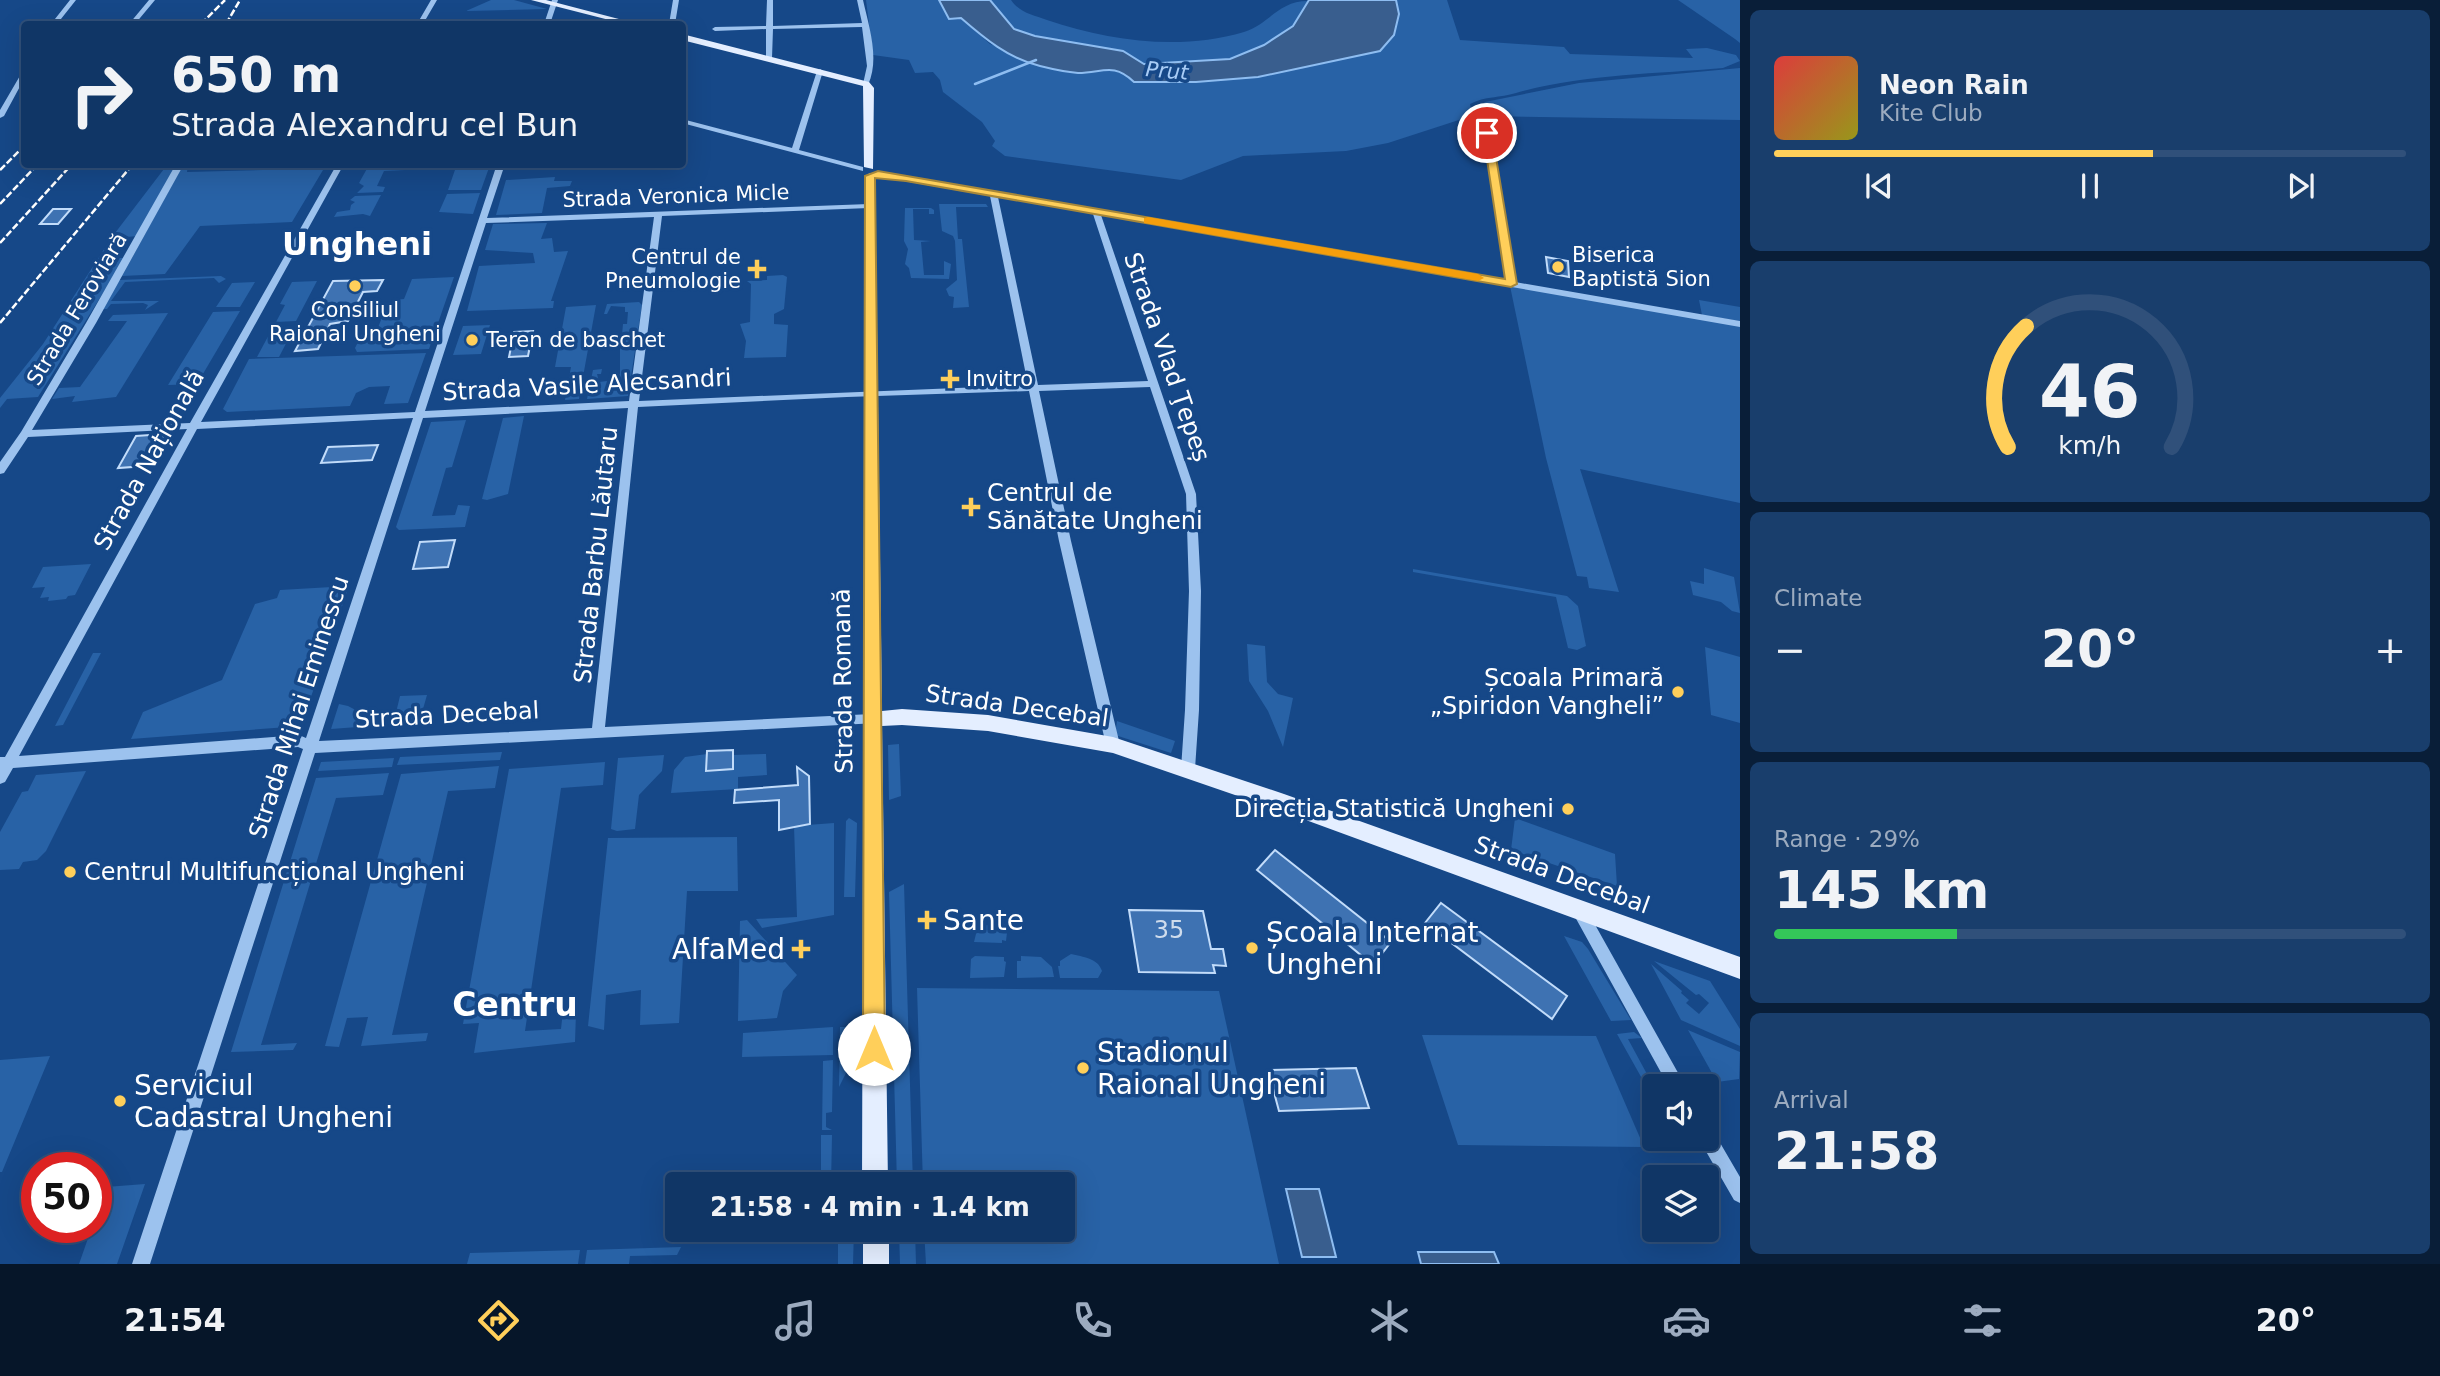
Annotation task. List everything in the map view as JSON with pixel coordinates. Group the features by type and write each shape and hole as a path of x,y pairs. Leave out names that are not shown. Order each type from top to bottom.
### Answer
{"main road":[{"path":"536,0 554,2 623,21"},
{"path":"686,38 866,84"},
{"name":"Strada Romană","path":"866,84 869,88 875,1172"},
{"name":"Strada Decebal","path":"872,719 902,717 988,723 1113,745 1188,769 1740,968"},
{"path":"876,1242 876,1264"}],"street":[{"path":"56,21 73,0"},
{"path":"134,21 152,0"},
{"path":"422,21 435,0"},
{"path":"673,21 676,0"},
{"path":"769,58 770,0"},
{"path":"860,0 870,77 866,84"},
{"path":"548,21 554,2"},
{"path":"715,29 865,25"},
{"path":"795,151 820,71"},
{"path":"0,116 21,79"},
{"path":"686,122 869,171 1740,324"},
{"path":"1487,133 1511,284"},
{"name":"Strada Feroviară","path":"0,470 25,434 178,168"},
{"name":"Strada Națională","path":"0,778 4,762 339,168"},
{"name":"Strada Mihai Eminescu","path":"141,1264 500,168"},
{"path":"993,193 1065,541 1113,745"},
{"name":"Strada Veronica Micle","path":"484,220 869,206"},
{"name":"Strada Vlad Ţepeș","path":"1096,212 1191,494 1195,591 1188,769"},
{"name":"Strada Barbu Lăutaru","path":"598,733 633,404 658,214"},
{"name":"Strada Vasile Alecsandri","path":"25,434 870,393 1152,384"},
{"name":"Strada Decebal","path":"4,762 299,741 310,747 872,719"},
{"path":"1578,908 1671,1074"},
{"path":"1715,1151 1740,1194"}],"shaded area":[{"path":"491,0 514,0 547,9 466,11"},
{"path":"866,0 939,0 949,19 961,18 990,44 1079,73 1103,69 1196,82 1258,77 1380,51 1394,34 1399,14 1396,0 1447,0 1460,40 1564,47 1570,54 1693,58 1686,49 1707,48 1736,55 1740,61 1723,68 1567,82 1487,98 1470,104 1473,119 1465,118 1388,143 1346,151 1243,156 1181,180 1005,156 992,146 995,141 982,122 943,92 940,80 933,72 915,73 909,60 873,55"},
{"path":"990,0 1011,0 1018,8 1032,15 1095,33 1170,42 1220,38 1244,32 1290,4 1310,1 1293,26 1264,45 1230,59 1144,64 1123,51 1035,36 1014,29"},
{"path":"1678,0 1740,0 1740,43 1735,39"},
{"path":"1740,68 1740,120 1482,116 1481,106 1485,102 1579,83"},
{"path":"165,168 176,168 138,236 126,237 114,258 125,258 38,397 7,399 0,408 0,398 43,344 112,237"},
{"path":"181,168 188,168 187,172 324,168 292,222 200,226 165,274 122,276"},
{"path":"367,168 406,168 384,171 377,186 385,187 383,192 357,193 364,186 359,183"},
{"path":"456,168 489,168 481,190 448,190"},
{"path":"555,177 554,181 572,181 570,186 547,188 542,213 496,215 506,180"},
{"path":"480,193 473,214 439,212 447,194"},
{"path":"381,195 370,216 363,214 334,217 337,212 350,210 355,202 350,200 355,196"},
{"path":"939,204 986,204 988,207 956,207 958,239 962,239 969,307 953,308 954,297 949,296 946,289 957,280 955,241 953,236 942,231"},
{"path":"905,208 931,208 934,210 934,214 929,214 929,209 913,209 914,240 931,241 921,242 924,275 944,275 944,261 951,264 949,279 911,278 909,268 905,264 908,249 904,241"},
{"path":"547,223 541,239 552,238 554,252 568,251 551,301 554,301 553,308 467,311 479,266 535,263 533,253 485,250 493,224"},
{"path":"221,276 226,279 219,283 214,278 125,282 111,301 159,301 145,310 148,305 143,303 111,304 107,309 100,309 119,280"},
{"path":"767,276 787,277 784,309 774,314 774,324 788,325 786,357 744,358 746,341 740,324 750,322 751,284 747,281 767,280"},
{"path":"454,277 429,349 357,352 355,348 362,334 377,330 381,320 374,317 378,307 391,306 394,300 404,299 412,279"},
{"path":"317,281 296,321 276,322 285,305 280,304 292,282"},
{"path":"255,282 240,307 216,307 232,283"},
{"path":"1510,286 1740,326 1740,503 1580,469 1619,592 1589,588 1587,577 1577,576 1546,458"},
{"path":"1699,300 1740,307 1740,321 1702,315"},
{"path":"639,302 642,305 628,396 587,399 593,370 602,369 601,374 597,374 599,382 615,380 616,374 620,374 620,348 624,348 625,335 622,335 623,324 627,324 628,312 625,312 625,307 611,306 607,314 604,314 607,304"},
{"path":"596,305 579,399 565,400 571,367 555,367 566,307"},
{"path":"240,311 197,384 168,385 213,312"},
{"path":"168,313 116,397 72,402 75,396 52,399 59,388 80,387 127,321 108,321 113,315"},
{"name":"Teren de baschet","path":"490,325 481,354 453,355 463,326"},
{"path":"294,328 279,357 257,357 272,329"},
{"path":"426,353 408,403 384,404 390,386 369,387 356,393 350,406 227,412 223,409 249,359"},
{"path":"524,416 508,494 482,499 503,418"},
{"path":"466,420 452,467 446,468 432,516 455,515 458,505 470,506 465,527 399,530 396,527 431,422"},
{"path":"91,564 75,595 66,599 48,601 49,597 40,598 45,587 32,588 43,567"},
{"path":"1704,568 1734,577 1740,613 1732,611 1721,602 1693,595 1690,581 1704,584"},
{"path":"1413,569 1567,596 1578,606 1586,646 1577,650 1568,648 1556,597 1413,572"},
{"path":"349,586 301,726 131,739 143,712 222,680 255,604 277,598 280,590"},
{"path":"1247,644 1265,646 1267,682 1278,694 1293,698 1283,747 1268,711 1249,681"},
{"path":"1705,647 1740,657 1740,723 1711,715"},
{"path":"93,653 101,653 63,725 55,726"},
{"path":"427,695 419,723 393,725 400,696"},
{"path":"339,704 348,706 384,725 331,729"},
{"path":"1117,721 1175,741 1171,753 1115,735"},
{"path":"899,744 901,796 889,800 888,745"},
{"path":"502,752 500,760 397,765 400,757"},
{"path":"707,754 706,771 732,769 733,755 766,754 767,775 738,777 738,789 671,793 674,770 685,757"},
{"path":"664,755 662,771 639,795 635,829 611,829 618,758"},
{"path":"394,758 392,767 318,771 321,762"},
{"path":"605,762 603,785 561,788 525,1031 561,1029 563,1011 576,1013 575,1042 474,1053 479,1023 463,1024 509,769"},
{"path":"499,766 495,788 448,791 392,1035 428,1033 426,1041 361,1046 368,1017 347,1018 339,1047 325,1046 401,774"},
{"path":"86,771 46,851 37,860 23,862 19,869 0,870 0,832 22,792 28,791 36,775"},
{"path":"389,773 383,795 336,798 261,1045 297,1043 293,1050 231,1052 316,778"},
{"path":"849,818 857,823 855,897 844,897 846,821"},
{"path":"1515,818 1615,854 1617,886 1511,850"},
{"path":"834,823 834,915 762,928 756,919 797,917 794,826"},
{"path":"737,837 738,891 687,891 679,1023 640,1025 641,990 606,995 604,1030 588,1026 608,838"},
{"path":"904,884 913,1172 897,1172 889,892"},
{"path":"747,920 797,975 783,991 777,1018 738,1021 740,921"},
{"path":"1008,924 1006,941 974,942 978,926"},
{"path":"1564,936 1582,942 1588,949 1631,1020 1611,1021"},
{"path":"1071,954 1097,963 1102,971 1098,978 1060,978 1060,961"},
{"path":"975,956 1004,957 1004,977 970,978 971,959"},
{"path":"1021,956 1041,957 1052,967 1054,977 1017,978 1017,961 1021,961"},
{"path":"1654,961 1710,981 1740,1029 1740,1046 1681,1020 1651,964 1682,991 1689,1000 1686,1003 1699,1014 1709,1003"},
{"name":"Stadionul Raional Ungheni","path":"917,988 1219,991 1279,1264 926,1264 925,1242 1075,1242 1075,1172 923,1172"},
{"path":"833,1027 833,1055 742,1057 743,1033"},
{"path":"840,1027 847,1027 854,1034 854,1057 839,1087"},
{"path":"1688,1030 1740,1052 1739,1079 1719,1082 1719,1074 1713,1074"},
{"path":"1634,1032 1642,1038 1628,1039 1647,1074 1642,1074 1642,1079 1617,1034"},
{"path":"1422,1035 1596,1036 1642,1142 1642,1147 1458,1145"},
{"path":"50,1056 2,1172 0,1172 0,1060"},
{"path":"833,1060 832,1112 826,1113 826,1127 832,1130 822,1130 823,1061"},
{"path":"821,1135 832,1135 831,1172 821,1172"},
{"path":"145,1184 117,1264 79,1264 86,1243 112,1243 112,1187"},
{"path":"838,1242 854,1242 853,1264 838,1264"},
{"path":"899,1242 915,1242 916,1264 900,1264"},
{"path":"681,1247 677,1255 630,1256 629,1264 585,1264 587,1250"},
{"path":"580,1250 578,1264 467,1264 470,1253"}],"water":[{"name":"Prut","path":"939,0 990,0 1014,29 1035,36 1123,51 1144,64 1230,59 1264,45 1293,26 1309,0 1396,0 1399,14 1394,35 1380,51 1258,77 1196,82 1134,82 1114,70 1073,73 1029,63 1007,53 961,18 949,19"},
{"path":"1286,1189 1319,1189 1336,1257 1302,1257"},
{"path":"1418,1252 1494,1252 1499,1264 1421,1264"}],"building":[{"path":"53,209 71,209 58,224 40,224"},
{"name":"Biserica Baptistă Sion","path":"1546,257 1568,261 1569,277 1548,273"},
{"path":"383,280 377,291 363,292 348,321 330,324 318,349 295,351 333,281"},
{"path":"533,331 528,356 509,357 514,332"},
{"path":"164,434 153,459 150,459 146,466 118,468 136,436"},
{"path":"378,445 372,460 321,463 328,447"},
{"path":"455,540 448,567 413,569 420,542"},
{"path":"733,750 733,769 706,771 707,751"},
{"path":"797,767 809,776 810,824 779,830 779,800 734,803 735,790 798,785"},
{"path":"1275,850 1391,942 1373,965 1257,870"},
{"path":"1441,903 1567,996 1552,1019 1425,923"},
{"path":"1129,910 1203,911 1211,949 1223,949 1226,966 1213,965 1215,973 1139,972"},
{"path":"1356,1068 1369,1108 1279,1111 1268,1070"}],"waterway":[{"path":"975,84 1036,60"}],"railway":[{"path":"204,21 225,0"},
{"path":"228,21 240,0"},
{"path":"0,170 21,149"},
{"path":"0,204 34,168"},
{"path":"0,243 68,168"},
{"path":"0,323 130,168"}],"slow traffic":[{"path":"1148,220 1478,278"}],"place":[{"name":"Biserica Baptistă Sion","path":"1558,267"},
{"name":"Centrul de Pneumologie","path":"757,269"},
{"name":"Consiliul Raional Ungheni","path":"355,286"},
{"name":"Teren de baschet","path":"472,340"},
{"name":"Invitro","path":"950,379"},
{"name":"Centrul de Sănătate Ungheni","path":"971,507"},
{"name":"Școala Primară „Spiridon Vangheli”","path":"1678,692"},
{"name":"Direcția Statistică Ungheni","path":"1568,809"},
{"name":"Centrul Multifuncțional Ungheni","path":"70,872"},
{"name":"Sante","path":"927,920"},
{"name":"Școala Internat Ungheni","path":"1252,948"},
{"name":"AlfaMed","path":"801,949"},
{"name":"Stadionul Raional Ungheni","path":"1083,1068"},
{"name":"Serviciul Cadastral Ungheni","path":"120,1101"}],"district":[{"name":"Ungheni","path":"357,244"},
{"name":"Centru","path":"515,1004"}],"route":[{"path":"874,1049 870,176 878,174 906,178 1511,284 1487,133"}]}
